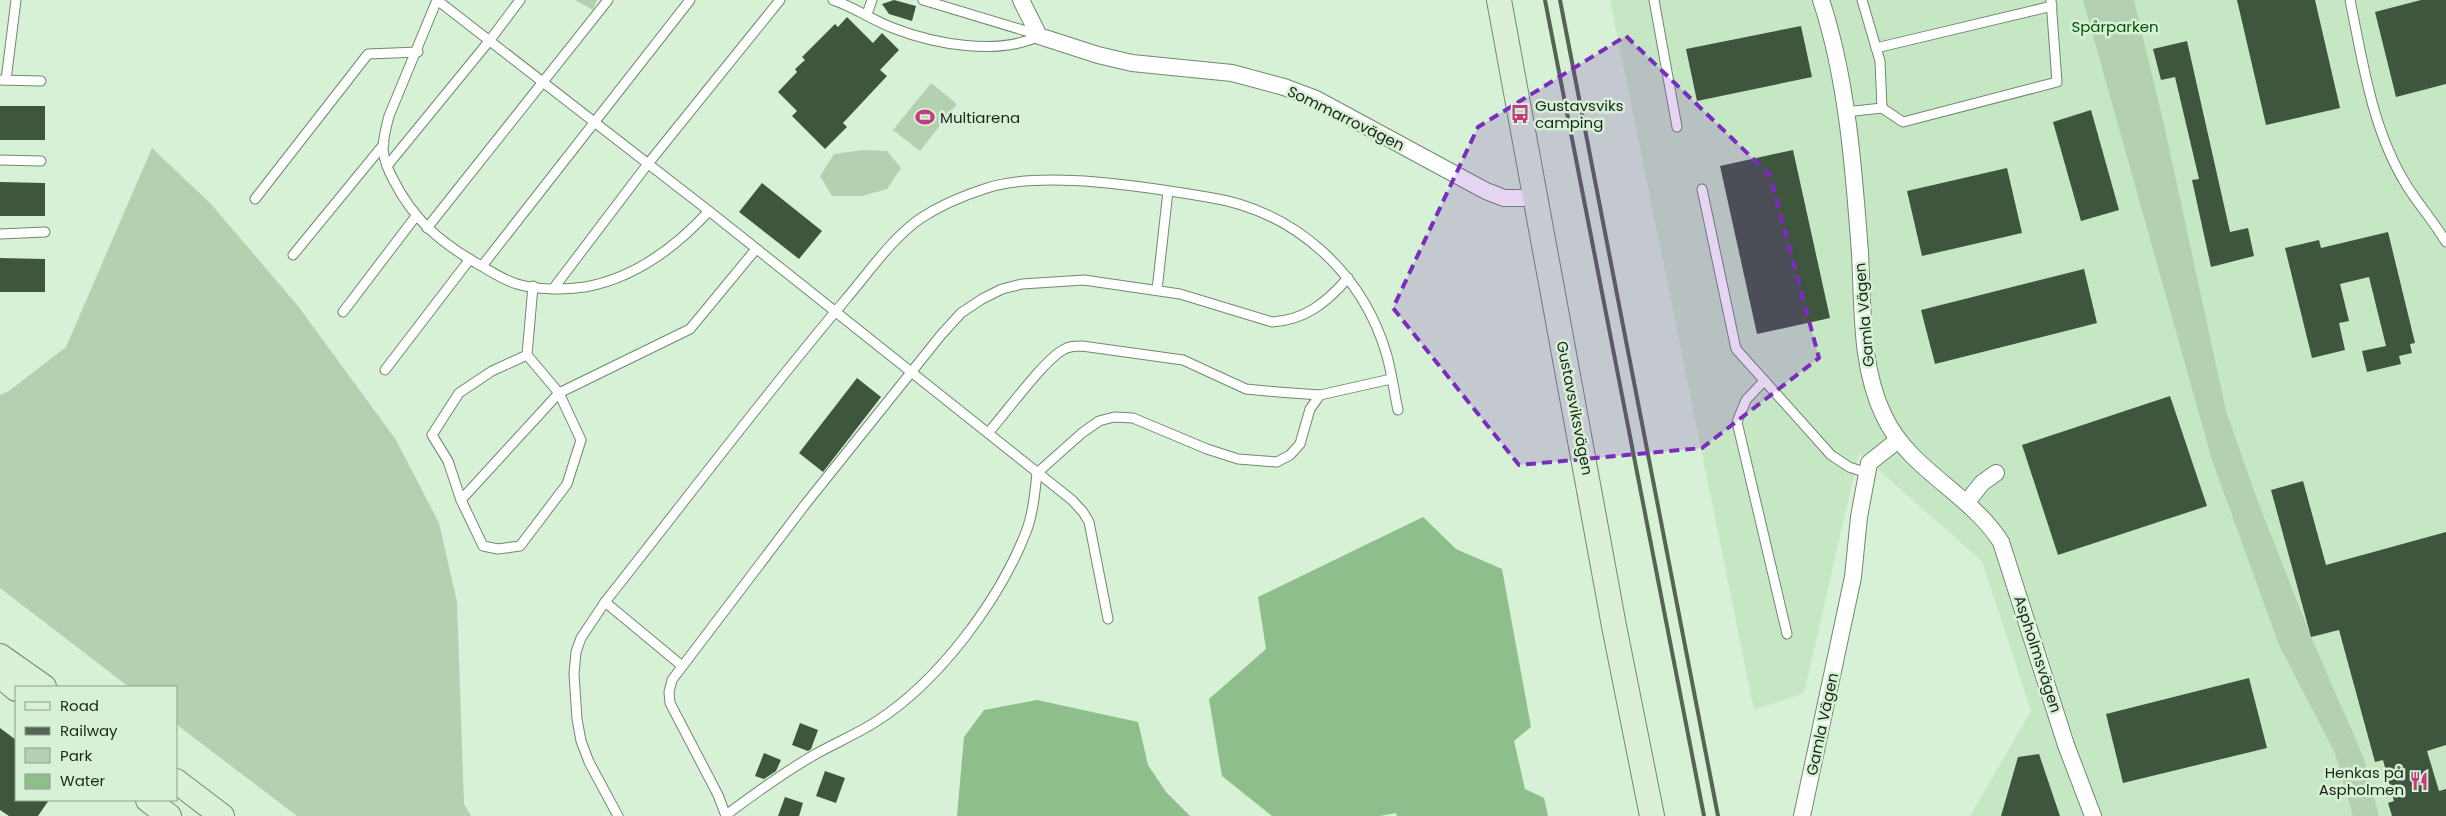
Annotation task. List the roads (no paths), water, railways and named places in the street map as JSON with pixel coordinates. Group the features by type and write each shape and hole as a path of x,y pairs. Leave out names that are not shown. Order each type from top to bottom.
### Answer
{"street":[{"path":"1021,0 1039,36"},
{"name":"Gustavsviksvägen","path":"1499,0 1537,198 1614,626 1652,816"},
{"name":"Gamla Vägen","path":"1802,816 1853,577 1869,463 1898,440 1878,403 1869,374 1859,241 1845,112 1834,49 1821,0"},
{"name":"Sommarrovägen","path":"1039,36 1098,55 1132,63 1232,74 1284,87 1316,99 1486,191 1504,198 1537,198"},
{"name":"Aspholmsvägen","path":"1898,440 1924,468 1984,518 2001,542 2066,745 2093,816"},
{"path":"1967,502 1982,484 1996,473"},
{"path":"0,656 43,686"},
{"path":"0,675 15,688"},
{"path":"169,801 215,814"}],"lane":[{"path":"16,0 3,80 41,81"},
{"path":"709,211 669,250 653,261 633,272 585,287 553,289 517,284 445,244 416,216 398,189 387,166 384,144 384,133 392,108 418,52 437,0 647,165 709,211 1072,500 1084,512 1088,522 1108,619"},
{"path":"387,166 490,40 520,0"},
{"path":"427,228 608,0"},
{"path":"482,266 595,124 690,0"},
{"path":"553,289 647,165 780,0"},
{"path":"833,0 867,14 891,27 917,36 958,44 993,47 1023,44 1039,36"},
{"path":"867,14 872,0"},
{"path":"923,0 1039,36"},
{"path":"1654,0 1677,127"},
{"path":"1862,0 1880,61 1882,108"},
{"path":"2350,0 2370,99 2379,124 2407,186 2446,242"},
{"path":"1845,112 1882,108 1903,122 2057,82 2051,3 1876,48"},
{"path":"255,199 368,54 418,52"},
{"path":"293,255 384,144"},
{"path":"0,160 41,161"},
{"path":"618,816 589,762 581,741 577,720 575,683 576,652 580,638 605,602 834,311 894,241 921,218 944,205 989,188 1021,182 1062,181 1168,191 1226,200 1254,208 1308,238 1332,258 1364,300 1387,356 1398,410"},
{"path":"1702,189 1736,349 1831,455 1849,467 1867,473"},
{"path":"1157,290 1168,191"},
{"path":"343,312 416,216"},
{"path":"0,234 45,232"},
{"path":"461,500 559,393 690,329 756,249"},
{"path":"385,370 470,259"},
{"path":"1320,395 1310,409 1300,444 1290,455 1277,462 1238,459 1207,449 1133,418 1114,417 1099,421 1082,433 1037,473 1034,500 1026,531 1017,552 971,627 922,687 877,721 813,756 727,816 670,703 669,692 672,680 681,665 911,372 961,313 1002,289 1052,280 1084,280 1157,290 1214,303 1272,322 1287,321 1314,310 1334,294 1348,278"},
{"path":"527,356 492,371 459,392 432,435 448,461 461,500 483,546 498,549 520,546 567,484 581,440 559,393 527,356 533,286"},
{"path":"988,434 1046,366 1062,350 1070,347 1082,346 1183,360 1246,389 1320,395 1392,379"},
{"path":"1764,381 1746,400 1737,422 1787,634"},
{"path":"605,602 681,665"}],"water":[{"path":"1423,517 1456,549 1502,569 1531,727 1514,741 1525,789 1544,798 1548,816 1397,816 1396,813 1380,816 1272,816 1222,776 1209,699 1266,649 1258,597"},
{"path":"1037,700 1138,722 1148,765 1166,792 1190,816 957,816 964,737 984,710"}],"railway":[{"path":"1545,0 1704,816"},
{"path":"1560,0 1718,816"}],"place":[{"name":"Gustavsviks camping","path":"1520,114"},
{"name":"Multiarena","path":"925,117"},
{"name":"Henkas på Aspholmen","path":"2419,781"}],"park label":[{"name":"Spårparken","path":"2115,26"}]}
